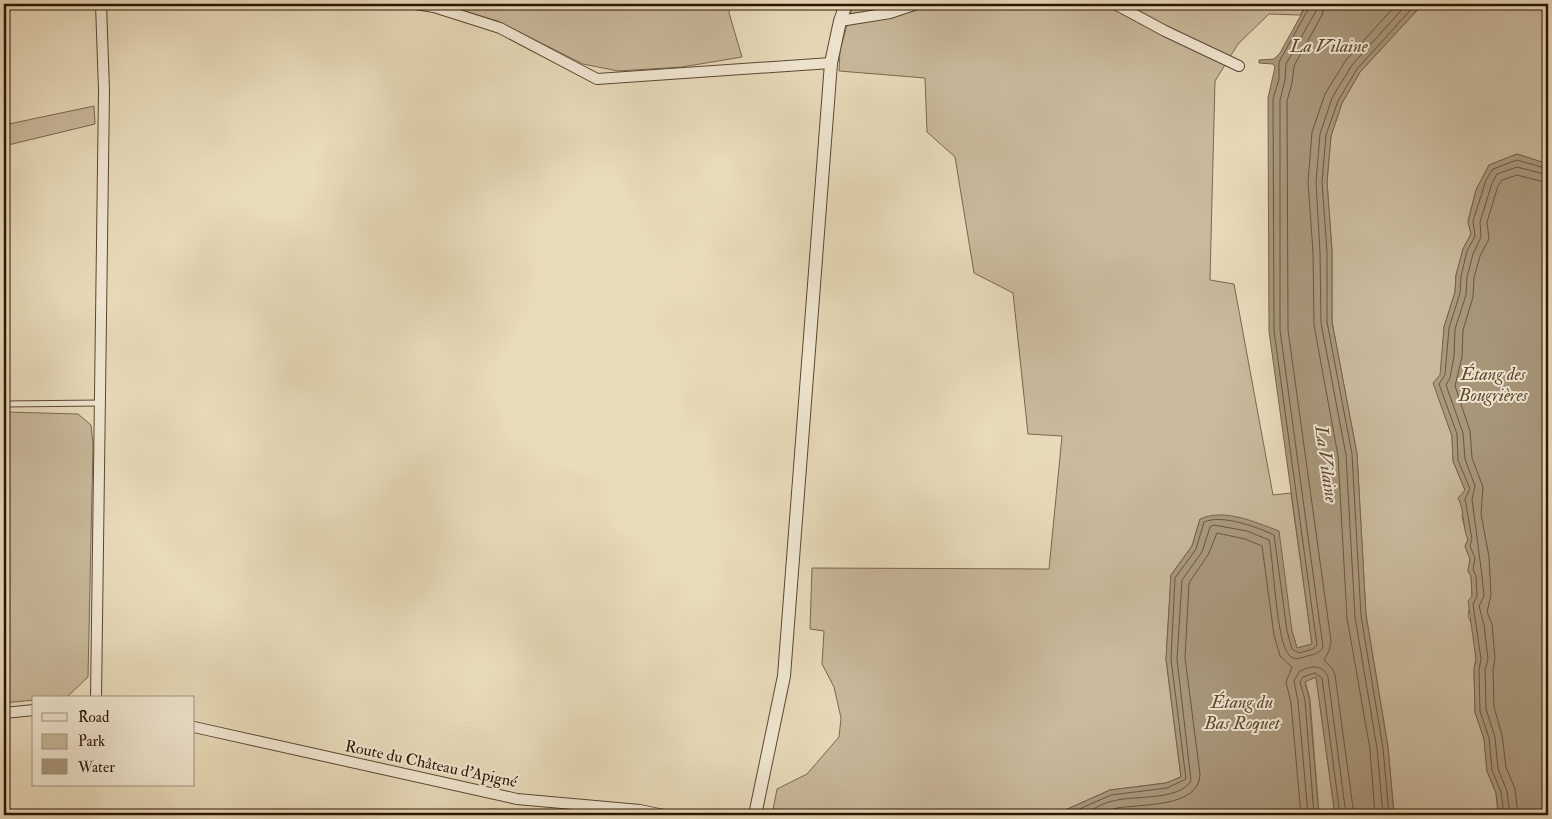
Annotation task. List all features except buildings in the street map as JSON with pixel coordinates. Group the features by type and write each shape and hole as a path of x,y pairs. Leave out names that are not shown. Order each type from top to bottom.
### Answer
{"street":[{"path":"96,696 104,90 101,4"},
{"path":"416,4 434,7 500,28 597,78 831,63"},
{"path":"755,815 784,676 831,63 840,21 846,4"},
{"path":"840,21 890,13 917,4"},
{"path":"1115,4 1165,31 1239,66"},
{"path":"4,713 32,710"},
{"name":"Route du Château d'Apigné","path":"195,727 517,799 640,810 664,815"}],"lane":[{"path":"4,404 101,403"}],"green space":[{"path":"440,4 732,4 729,13 742,57 682,67 618,71 583,64 497,21"},
{"path":"853,4 1307,4 1300,15 1269,14 1238,44 1215,81 1210,280 1234,284 1273,495 1291,493 1312,644 1297,648 1292,631 1200,519 1192,546 1171,575 1166,659 1181,777 1166,783 1110,790 1054,815 772,815 777,789 807,774 839,737 841,718 834,687 822,664 824,631 810,629 812,568 1049,569 1062,436 1028,434 1013,293 974,273 955,157 927,132 925,78 839,71 840,50"},
{"path":"1423,4 1548,4 1548,164 1517,154 1489,165 1476,190 1468,221 1471,234 1463,249 1456,275 1455,292 1444,327 1440,402 1452,436 1453,461 1465,490 1462,517 1468,540 1465,546 1470,559 1468,571 1471,576 1472,596 1468,616 1473,627 1476,659 1474,669 1475,712 1484,739 1487,771 1496,793 1498,815 1394,815 1388,747 1366,615 1357,454 1332,322 1332,251 1327,182 1331,136 1342,103 1360,72"},
{"path":"94,106 95,124 4,146 4,125"},
{"path":"4,412 78,414 91,425 93,445 88,677 68,696 32,696 32,700 4,703"},
{"path":"1316,677 1335,815 1319,815 1310,699 1305,681"},
{"path":"489,809 562,813 562,815 489,815"}],"water":[{"path":"1307,4 1423,4 1360,72 1342,103 1331,136 1327,182 1332,251 1332,322 1357,454 1366,615 1388,747 1394,815 1335,815 1316,677 1305,682 1309,699 1319,815 1054,815 1110,790 1166,783 1181,777 1166,659 1171,575 1192,546 1200,519 1209,516 1229,516 1250,520 1279,531 1292,631 1297,648 1312,644 1269,331 1268,98 1275,67 1273,64 1259,63 1259,60 1274,59 1280,53"},
{"name":"Étang des Bougrières","path":"1517,154 1548,164 1548,815 1499,815 1496,793 1487,771 1484,739 1475,712 1474,669 1476,659 1468,601 1472,596 1471,576 1468,571 1470,559 1465,546 1468,540 1462,508 1458,498 1465,490 1453,461 1452,436 1433,383 1440,375 1444,327 1455,292 1456,275 1463,249 1471,234 1468,222 1476,190 1489,165"}],"water label":[{"name":"La Vilaine","path":"1329,46"},
{"name":"La Vilaine","path":"1326,464"},
{"name":"Étang du Bas Roquet","path":"1242,712"}]}
